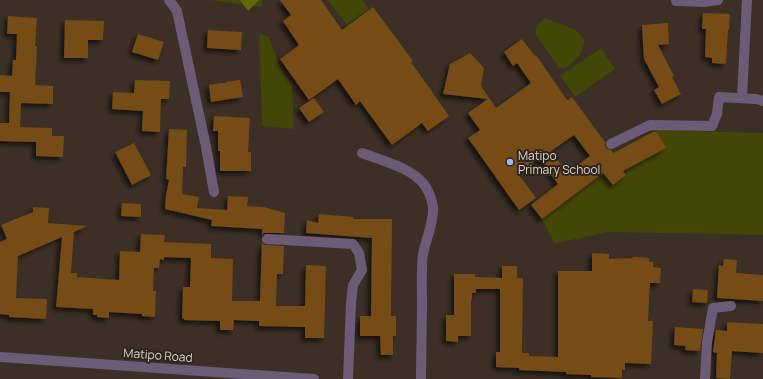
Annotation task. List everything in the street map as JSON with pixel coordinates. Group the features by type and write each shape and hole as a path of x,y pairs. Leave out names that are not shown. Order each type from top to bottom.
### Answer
{"street":[{"path":"170,0 178,11 214,192"},
{"path":"676,1 704,2 718,0"},
{"path":"742,98 747,0"},
{"path":"611,144 650,125 712,126 717,114 719,97 756,99 763,101"},
{"path":"362,153 411,173 420,180 426,189 433,207 431,227 427,239 422,272 421,379"},
{"path":"266,239 354,244 359,253 362,270 353,285 348,379"},
{"path":"705,379 707,342 713,308 731,306"},
{"name":"Matipo Road","path":"0,357 314,379"}],"shaded area":[{"path":"209,0 262,0 262,7"},
{"path":"240,0 259,0 248,11"},
{"path":"328,0 362,0 369,9 347,25"},
{"path":"545,18 576,30 585,41 580,56 566,68 559,68 536,35 536,26"},
{"path":"259,33 269,37 279,64 292,85 294,129 262,126"},
{"path":"601,48 615,69 575,97 560,76"},
{"path":"656,130 763,133 763,235 607,232 554,244 542,219 603,173 613,185 626,175 627,169 666,148"}],"building":[{"path":"280,0 321,0 342,30 373,7 413,61 411,62 449,116 428,131 422,123 392,145 360,101 356,105 338,79 309,100 280,59 299,45 283,21 291,15"},
{"path":"703,13 730,14 726,64 712,63 712,58 705,57 706,29 702,29"},
{"path":"8,16 37,18 35,85 53,86 53,104 21,103 20,127 52,128 52,136 64,136 63,157 36,156 36,142 0,141 0,123 9,123 10,92 0,92 0,75 12,76 13,60 16,60 17,34 7,34"},
{"path":"65,20 104,21 103,40 88,40 88,58 64,58"},
{"path":"668,23 669,44 658,45 674,76 672,77 681,94 662,104 654,90 659,87 644,59 642,25"},
{"path":"208,30 242,32 241,50 207,48"},
{"path":"138,34 164,42 158,60 132,52"},
{"path":"522,39 535,56 536,55 567,100 572,97 605,142 607,149 611,150 613,153 653,132 657,132 666,148 623,171 626,175 613,185 603,173 542,219 531,205 558,184 539,158 518,174 536,198 519,210 468,138 480,130 468,113 488,99 443,94 450,64 470,53 484,68 481,86 496,108 531,83 517,63 513,66 504,52","holes":["574,135 590,156 567,173 551,151"]},
{"path":"135,80 170,81 169,99 161,99 160,132 142,131 143,111 112,109 113,92 134,93"},
{"path":"240,80 243,97 211,102 209,85"},
{"path":"314,98 324,112 309,122 299,108"},
{"path":"214,116 250,118 248,152 251,152 251,171 220,171 218,131 213,131"},
{"path":"169,129 187,130 186,167 183,167 182,194 199,197 197,208 227,210 228,196 248,197 247,206 264,207 285,213 284,233 264,233 262,235 262,229 211,226 212,220 165,209 169,180 166,179"},
{"path":"134,143 151,175 132,185 115,152"},
{"path":"122,203 141,204 141,217 121,216"},
{"path":"33,207 49,208 48,223 87,226 74,232 71,273 77,273 77,277 119,280 120,251 140,252 141,234 165,235 164,242 211,244 211,258 233,259 232,301 260,301 262,242 264,245 284,246 283,274 277,274 276,306 305,306 306,265 326,266 324,338 305,338 305,327 259,326 259,321 234,320 233,330 220,330 220,321 184,320 182,318 183,287 190,287 191,258 164,257 164,260 160,259 159,268 154,268 153,291 156,291 155,317 142,316 142,314 109,312 109,318 97,317 97,315 93,315 93,309 56,307 62,237 18,256 16,298 47,299 46,319 9,317 9,315 0,314 0,242 7,239 1,225 33,212"},
{"path":"319,214 354,217 353,219 392,219 391,316 396,316 396,336 393,336 393,355 381,355 380,336 360,336 360,316 371,316 372,238 306,233 307,220 318,223"},
{"path":"592,253 609,254 609,259 633,257 649,258 649,262 653,262 653,267 661,268 660,283 650,283 648,321 653,321 651,364 625,363 625,370 622,370 622,378 591,377 591,375 566,374 566,372 519,370 519,368 496,367 496,352 500,352 500,289 476,289 476,293 472,293 472,300 471,299 471,336 458,336 458,342 446,341 446,315 454,315 454,274 475,274 475,277 502,278 502,266 517,266 517,278 523,278 522,353 529,353 529,356 558,357 558,271 592,271"},
{"path":"724,259 737,260 736,273 763,275 763,301 717,298 719,265 723,266"},
{"path":"693,289 708,290 707,303 692,302"},
{"path":"727,322 763,324 763,353 732,351 730,379 716,378 717,353 713,352 716,330 727,331"},
{"path":"675,327 703,329 700,351 685,350 686,346 674,345"}],"place":[{"name":"Matipo Primary School","path":"510,162"}]}
